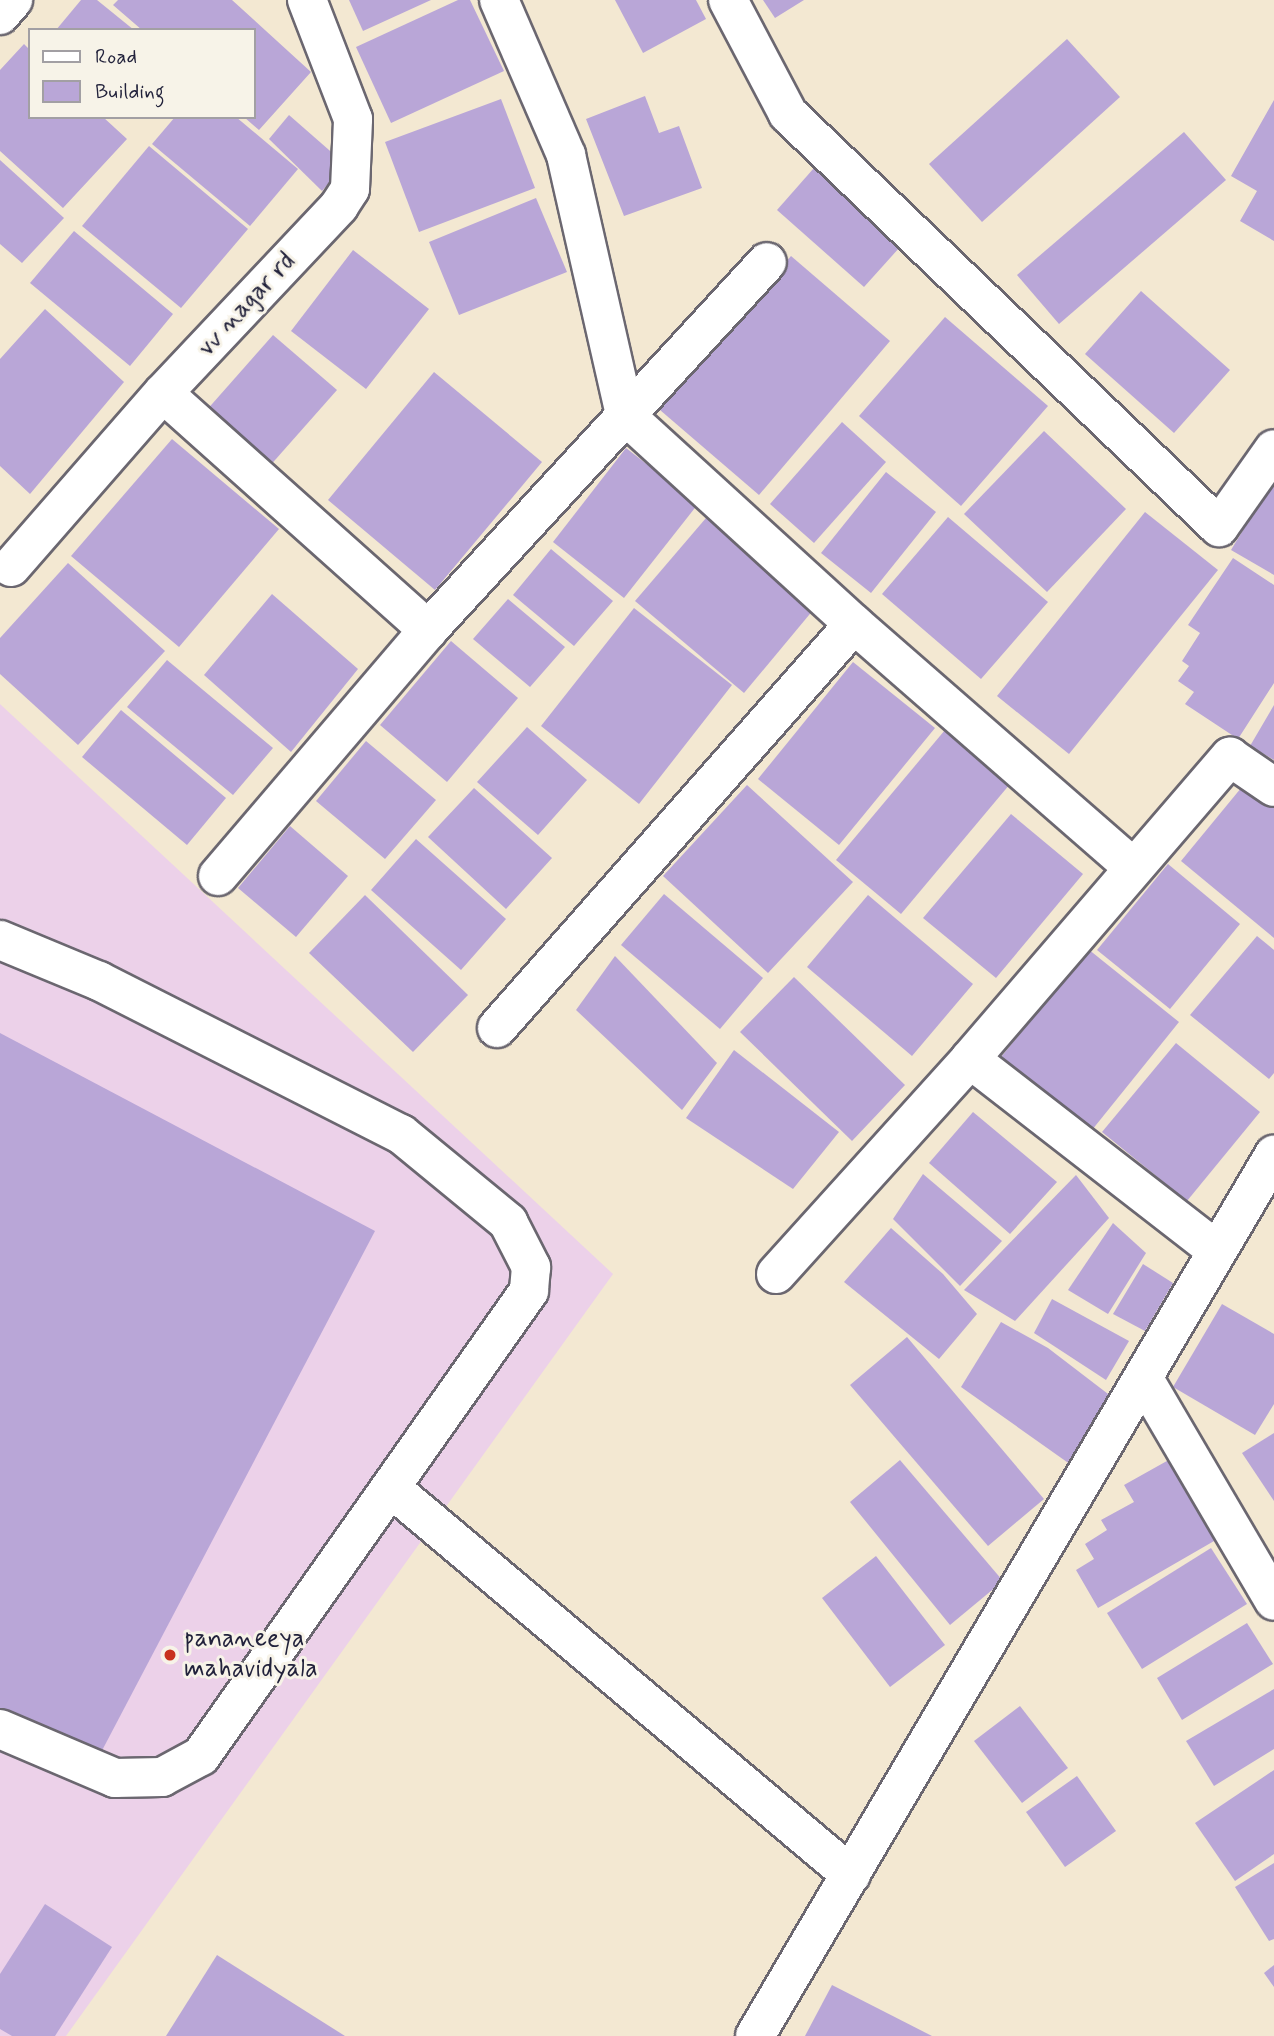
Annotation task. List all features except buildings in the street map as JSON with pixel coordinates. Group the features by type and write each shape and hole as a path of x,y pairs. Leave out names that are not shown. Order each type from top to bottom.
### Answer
{"street":[{"path":"0,15 13,0"},
{"name":"vv nagar rd","path":"11,567 163,393 339,206 350,189 352,120 307,0"},
{"path":"499,0 566,155 625,415 854,624 1133,867"},
{"path":"728,0 788,114 1219,527 1274,449"},
{"path":"218,876 428,630 767,262"},
{"path":"163,393 428,630"},
{"path":"497,1028 854,624"},
{"path":"776,1274 970,1059 1230,757 1274,787"},
{"path":"0,940 99,981 401,1134 508,1222 531,1267 529,1291 201,1756 162,1777 115,1778 0,1729"},
{"path":"970,1059 1216,1250"},
{"path":"755,2036 1274,1155"},
{"path":"1144,1379 1274,1601"},
{"path":"391,1488 851,1875"}],"shaded area":[{"name":"pananeeya mahavidyala","path":"0,704 613,1274 66,2036 0,2036"}],"place":[{"name":"pananeeya mahavidyala","path":"170,1655"}]}
